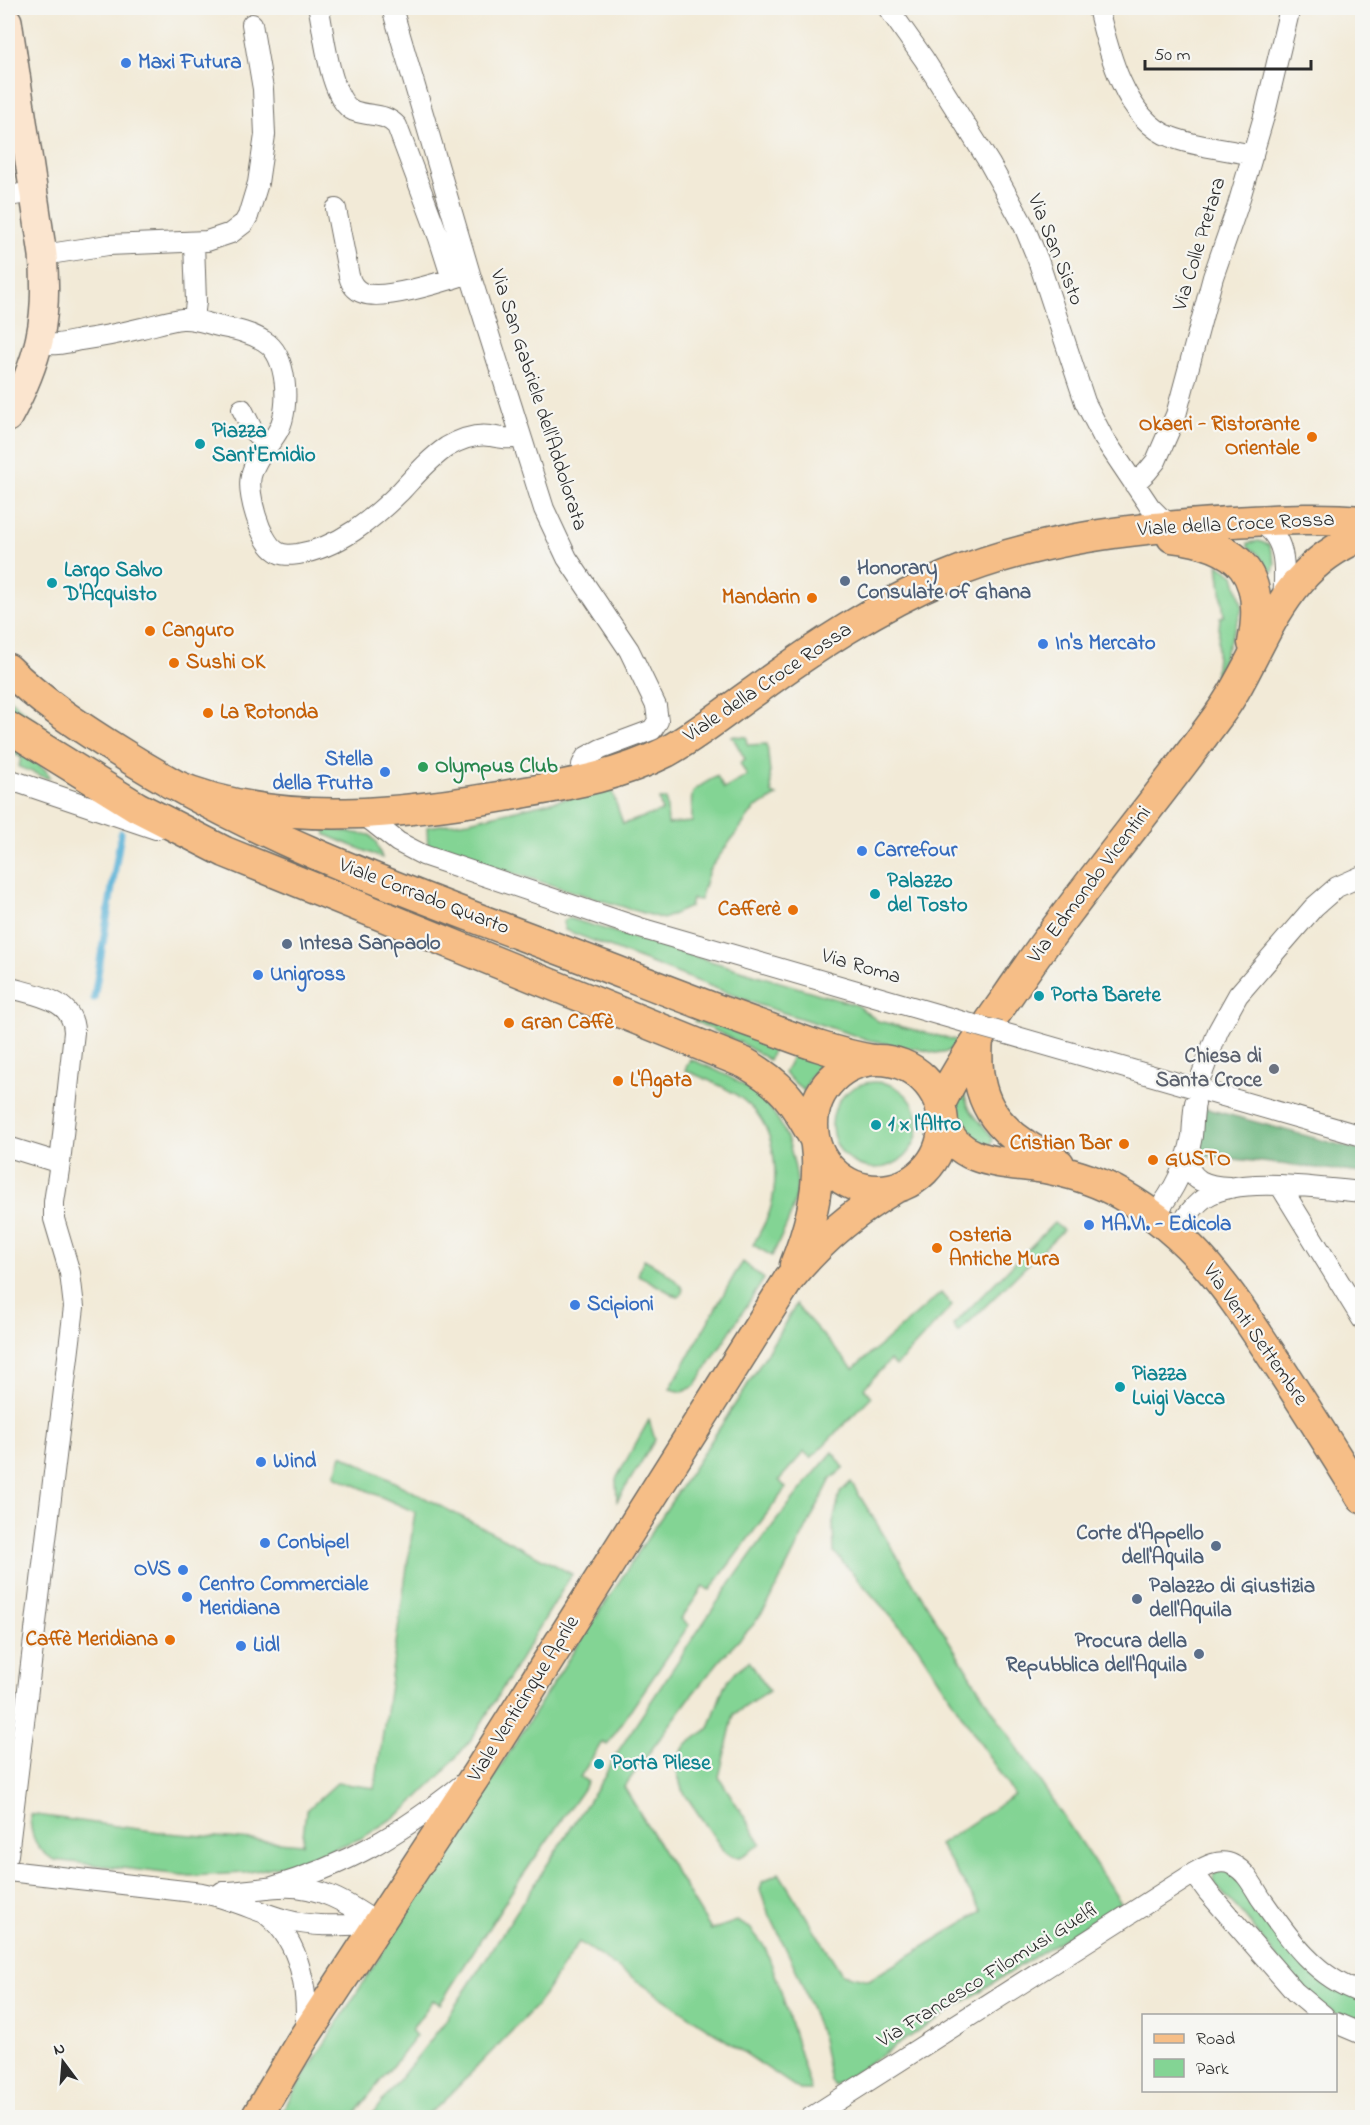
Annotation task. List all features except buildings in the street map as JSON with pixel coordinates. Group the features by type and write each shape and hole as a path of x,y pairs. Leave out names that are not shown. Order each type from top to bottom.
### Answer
{"main road":[{"path":"8,21 43,255 46,306 40,344 8,418"},
{"path":"8,382 23,344 28,323 34,270 34,192"},
{"name":"Viale della Croce Rossa","path":"170,783 205,796 270,810 327,813 474,802 584,780 620,770 674,747 830,639 935,581 988,561 1024,550 1123,531 1254,521 1313,519 1362,521"},
{"name":"Via Edmondo Vicentini","path":"1123,531 1193,540 1216,546 1243,565 1252,581 1256,608 1253,639 1246,669"},
{"name":"Via Edmondo Vicentini","path":"942,1114 956,1072 1045,941 1219,714 1246,669 1267,625 1283,601 1299,580 1317,563 1335,550 1362,537"},
{"name":"Viale Corrado Quarto","path":"8,669 84,729 170,783 258,829 368,876 727,1014 826,1048 873,1060"},
{"name":"Viale Corrado Quarto","path":"8,727 137,807 249,863 745,1063 780,1086 797,1107 814,1141"},
{"path":"983,1032 980,1082 993,1115 1002,1127 1029,1148 1091,1180"},
{"path":"862,1061 892,1061 910,1068 925,1080 936,1095 942,1114 938,1151 928,1167 904,1184 873,1190 852,1185 833,1173 826,1165 814,1141 812,1125 816,1104 826,1085 843,1070 862,1061"},
{"name":"Via Venti Settembre","path":"942,1114 956,1144 965,1152 991,1161 1047,1168 1091,1180 1114,1190 1165,1224 1205,1262 1235,1300 1362,1498"},
{"name":"Viale Venticinque Aprile","path":"789,1279 806,1234 814,1201 818,1173 814,1141"},
{"name":"Via Venti Settembre","path":"904,1184 947,1172 1019,1165"},
{"name":"Viale Venticinque Aprile","path":"256,2118 305,2036 478,1772 789,1279 813,1251 844,1222 904,1184"}],"street":[{"name":"Via San Gabriele dell'Addolorata","path":"392,8 461,276 521,436 544,509 567,558 629,650 652,694 657,710 657,723 652,730 586,757 582,770 584,780"},
{"name":"Via San Sisto","path":"888,8 984,155 1024,226 1038,260 1085,402 1103,437 1156,514 1174,526"},
{"path":"1098,8 1121,81 1146,120 1159,131 1177,139 1253,155"},
{"name":"Via Colle Pretara","path":"1136,487 1156,461 1173,424 1213,277 1253,155 1290,8"},
{"path":"319,10 338,92 349,108 356,112 385,116 397,126 426,201 461,276 384,294 360,292 351,282 336,209"},
{"path":"43,255 108,245 194,242 216,239 236,230 248,216 263,159 265,111 252,24"},
{"path":"8,196 34,192"},
{"path":"194,242 196,302 194,318"},
{"path":"40,344 55,346 194,318 241,330 272,347 277,354 283,376 285,402 282,422 254,466 250,485 263,532 271,547 278,553 308,552 352,532 386,505 431,460 452,444 479,436 510,439 521,436"},
{"path":"242,409 253,431 268,446"},
{"name":"Via San Sisto","path":"1123,531 1141,524 1143,516 1136,487"},
{"path":"1254,521 1265,525 1272,532 1281,548 1285,573 1283,601"},
{"name":"Viale Corrado Quarto","path":"8,779 111,815 206,843"},
{"name":"Via Roma","path":"360,812 398,842 423,855 640,928 983,1032 1362,1136"},
{"path":"1202,1074 1215,1037 1238,995 1314,906 1337,887 1362,876"},
{"path":"8,987 57,1002 74,1020 54,1202 55,1225 70,1273 74,1307 8,1855"},
{"path":"1165,1224 1171,1192 1187,1156 1195,1103"},
{"path":"8,1147 60,1163"},
{"path":"1187,1156 1189,1169 1196,1179 1214,1186 1362,1192"},
{"path":"1165,1224 1214,1193 1233,1187"},
{"path":"1281,1187 1362,1318"},
{"path":"269,1888 330,1868 370,1849 427,1812 478,1772"},
{"name":"Via Francesco Filomusi Guelfi","path":"810,2118 1194,1873 1215,1863 1234,1865 1244,1873 1285,1933 1311,1964 1335,1981 1362,1993"},
{"path":"8,1871 202,1893 229,1898 287,1920 315,1925 378,1924"},
{"path":"1194,1873 1295,1992 1322,2014"},
{"path":"202,1893 288,1887 330,1895 378,1924"},
{"path":"260,1911 281,1929 296,1955 306,2000 305,2036"},
{"path":"1337,2024 1362,2034"}],"green space":[{"path":"13,285 13,300 8,333 8,293"},
{"path":"1259,541 1269,545 1275,562 1273,571 1270,571 1257,553 1248,547 1248,543"},
{"path":"1218,564 1234,575 1242,605 1215,680 1220,617 1224,616"},
{"path":"8,698 56,738 54,741 8,712"},
{"path":"732,736 747,737 748,745 767,744 772,794 777,796 754,809 709,870 700,900 692,899 690,907 663,919 470,860 428,851 427,827 469,821 611,788 623,824 662,811 659,799 666,799 668,824 692,822 692,797 695,790 717,776 724,789 747,776 740,763 745,759"},
{"path":"8,746 43,767 50,777 47,778 19,767 21,757 8,752"},
{"path":"325,829 370,835 376,842 382,858 326,835"},
{"path":"568,918 856,1005 878,1021 959,1041 949,1051 935,1053 869,1040 759,1005 565,930 563,922"},
{"path":"696,1017 775,1046 769,1060 741,1043 694,1021"},
{"path":"794,1053 822,1062 811,1076 804,1091 784,1073"},
{"path":"690,1059 741,1083 755,1094 778,1119 786,1136 795,1170 797,1191 789,1219 772,1256 753,1245 768,1217 775,1181 773,1153 765,1127 750,1106 736,1095 685,1070"},
{"path":"875,1082 892,1085 906,1094 915,1108 918,1125 915,1142 906,1156 892,1165 875,1168 858,1165 844,1156 835,1142 832,1125 835,1108 844,1094 858,1085"},
{"path":"963,1088 971,1111 992,1137 993,1141 990,1145 979,1147 954,1122 955,1103"},
{"path":"1204,1108 1362,1151 1362,1173 1207,1156 1203,1154 1200,1144"},
{"path":"1054,1223 1063,1230 958,1333 953,1325"},
{"path":"644,1259 660,1268 674,1280 683,1289 681,1295 678,1297 638,1275"},
{"path":"743,1262 764,1279 695,1386 683,1392 670,1389 735,1274"},
{"path":"941,1293 952,1306 896,1366 890,1360 864,1388 871,1397 811,1458 804,1452 779,1480 786,1488 710,1590 703,1587 681,1619 689,1625 607,1745 602,1742 580,1777 588,1782 514,1888 440,2004 433,2000 411,2030 416,2036 352,2117 278,2117 564,1666 745,1389 796,1305 853,1369"},
{"path":"649,1420 655,1440 617,1501 616,1479"},
{"path":"833,1452 844,1468 831,1479 768,1604 753,1625 720,1660 691,1696 624,1787 711,1930 737,1921 750,1928 765,1947 811,2090 800,2090 579,1942 536,2006 444,2101 423,2117 379,2117 373,2113 444,2023 605,1776 611,1762 717,1603 773,1525"},
{"path":"342,1455 572,1574 473,1737 442,1774 404,1811 362,1838 298,1862 245,1873 190,1876 54,1860 48,1856 35,1842 30,1814 167,1833 302,1844 306,1811 337,1783 375,1788 415,1512 335,1476"},
{"path":"851,1482 985,1699 1121,1903 834,2086 830,2081 822,2039 798,1974 760,1890 762,1882 779,1873 842,1974 869,1980 982,1911 939,1845 1014,1795 917,1646 834,1552 833,1523 840,1493"},
{"path":"749,1661 769,1691 734,1714 719,1777 761,1843 747,1854 733,1857 723,1850 682,1790 676,1768 685,1746 709,1728 724,1686 736,1671"},
{"path":"1229,1867 1263,1908 1362,2000 1362,2025 1343,2018 1310,1995 1221,1891 1214,1882 1214,1874"}],"waterway":[{"path":"94,998 121,833"}],"place":[{"name":"Maxi Futura","path":"126,63"},
{"name":"Okaeri - Ristorante Orientale","path":"1312,437"},
{"name":"Piazza Sant'Emidio","path":"200,444"},
{"name":"Honorary Consulate of Ghana","path":"845,581"},
{"name":"Largo Salvo D'Acquisto","path":"52,583"},
{"name":"Mandarin","path":"812,598"},
{"name":"Canguro","path":"150,631"},
{"name":"In's Mercato","path":"1043,644"},
{"name":"Sushi OK","path":"174,663"},
{"name":"La Rotonda","path":"208,713"},
{"name":"Olympus Club","path":"423,767"},
{"name":"Stella della Frutta","path":"385,772"},
{"name":"Carrefour","path":"862,851"},
{"name":"Palazzo del Tosto","path":"875,894"},
{"name":"Cafferè","path":"793,910"},
{"name":"Intesa Sanpaolo","path":"287,944"},
{"name":"Unigross","path":"258,975"},
{"name":"Porta Barete","path":"1039,996"},
{"name":"Gran Caffè","path":"509,1023"},
{"name":"Chiesa di Santa Croce","path":"1274,1069"},
{"name":"L'Agata","path":"618,1081"},
{"name":"1 x l'Altro","path":"876,1125"},
{"name":"Cristian Bar","path":"1124,1144"},
{"name":"GUSTO","path":"1153,1160"},
{"name":"MA.VI. - Edicola","path":"1089,1225"},
{"name":"Osteria Antiche Mura","path":"937,1248"},
{"name":"Scipioni","path":"575,1305"},
{"name":"Piazza Luigi Vacca","path":"1120,1387"},
{"name":"Wind","path":"261,1462"},
{"name":"Conbipel","path":"265,1543"},
{"name":"Corte d'Appello dell'Aquila","path":"1216,1546"},
{"name":"OVS","path":"183,1570"},
{"name":"Centro Commerciale Meridiana","path":"187,1597"},
{"name":"Palazzo di Giustizia dell'Aquila","path":"1137,1599"},
{"name":"Caffè Meridiana","path":"170,1640"},
{"name":"Lidl","path":"241,1646"},
{"name":"Procura della Repubblica dell'Aquila","path":"1199,1654"},
{"name":"Porta Pilese","path":"599,1764"}]}
